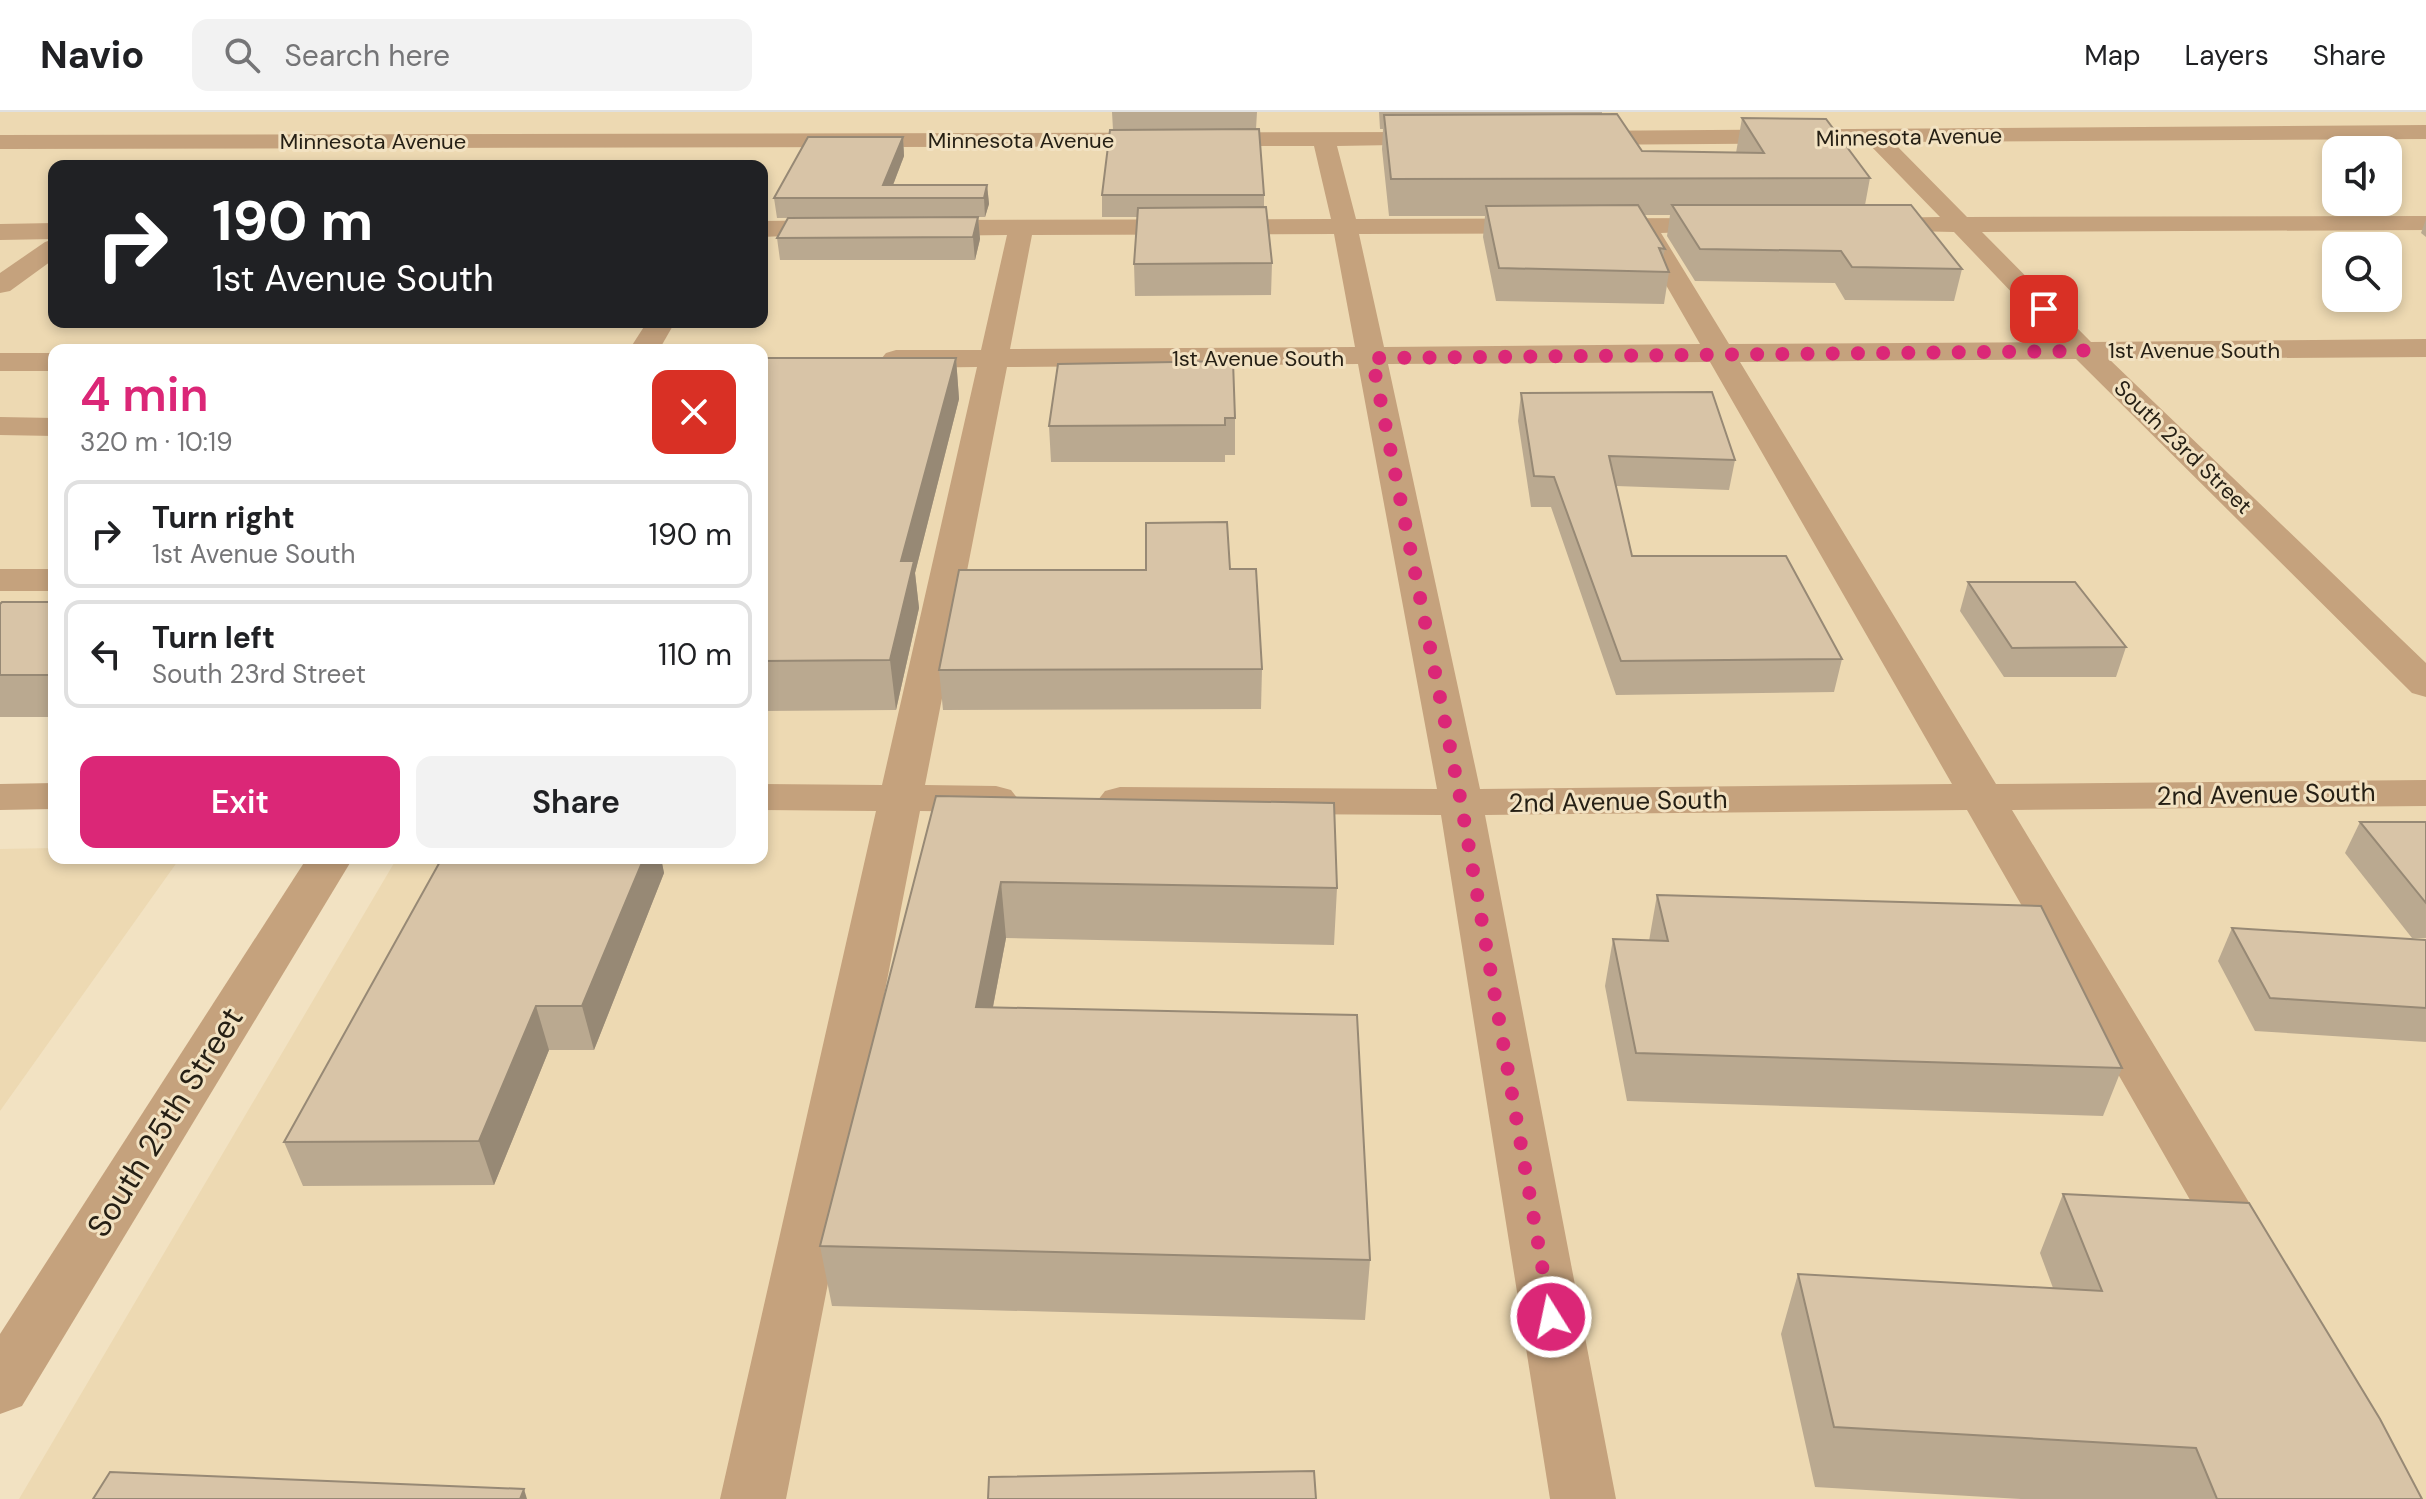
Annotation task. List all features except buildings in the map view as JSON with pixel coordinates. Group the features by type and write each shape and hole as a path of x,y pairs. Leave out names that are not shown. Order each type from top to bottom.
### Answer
{"street":[{"name":"Minnesota Avenue","path":"1545,138 2426,132"},
{"name":"South 23rd Street","path":"1876,138 2084,351 2426,685"},
{"path":"1324,139 1345,226 1461,802 1583,1499"},
{"name":"Minnesota Avenue","path":"0,142 1466,139"},
{"path":"754,160 764,140"},
{"path":"173,160 198,142"},
{"path":"1835,225 2426,223"},
{"path":"1644,225 2274,1293"},
{"path":"899,228 1756,225"},
{"path":"768,229 868,228"},
{"path":"753,1499 1021,228"},
{"path":"0,232 48,231"},
{"path":"0,285 48,251"},
{"name":"1st Avenue South","path":"870,359 1372,358 2426,348"},
{"path":"0,362 48,362"},
{"path":"0,426 48,427"},
{"path":"0,580 48,580"},
{"name":"2nd Avenue South","path":"1087,799 1461,802 2426,793"},
{"path":"0,797 48,796"},
{"path":"768,797 1040,799"},
{"name":"South 25th Street","path":"0,1387 326,864"}],"shaded area":[{"path":"0,112 2426,112 2426,1499 19,1499 393,864 768,864 768,344 48,344 48,603 0,603"},
{"path":"48,848 48,864 176,864 0,1111 0,849"}],"route":[{"path":"1551,1317 1461,802 1372,358 2084,351 2044,309"}]}
